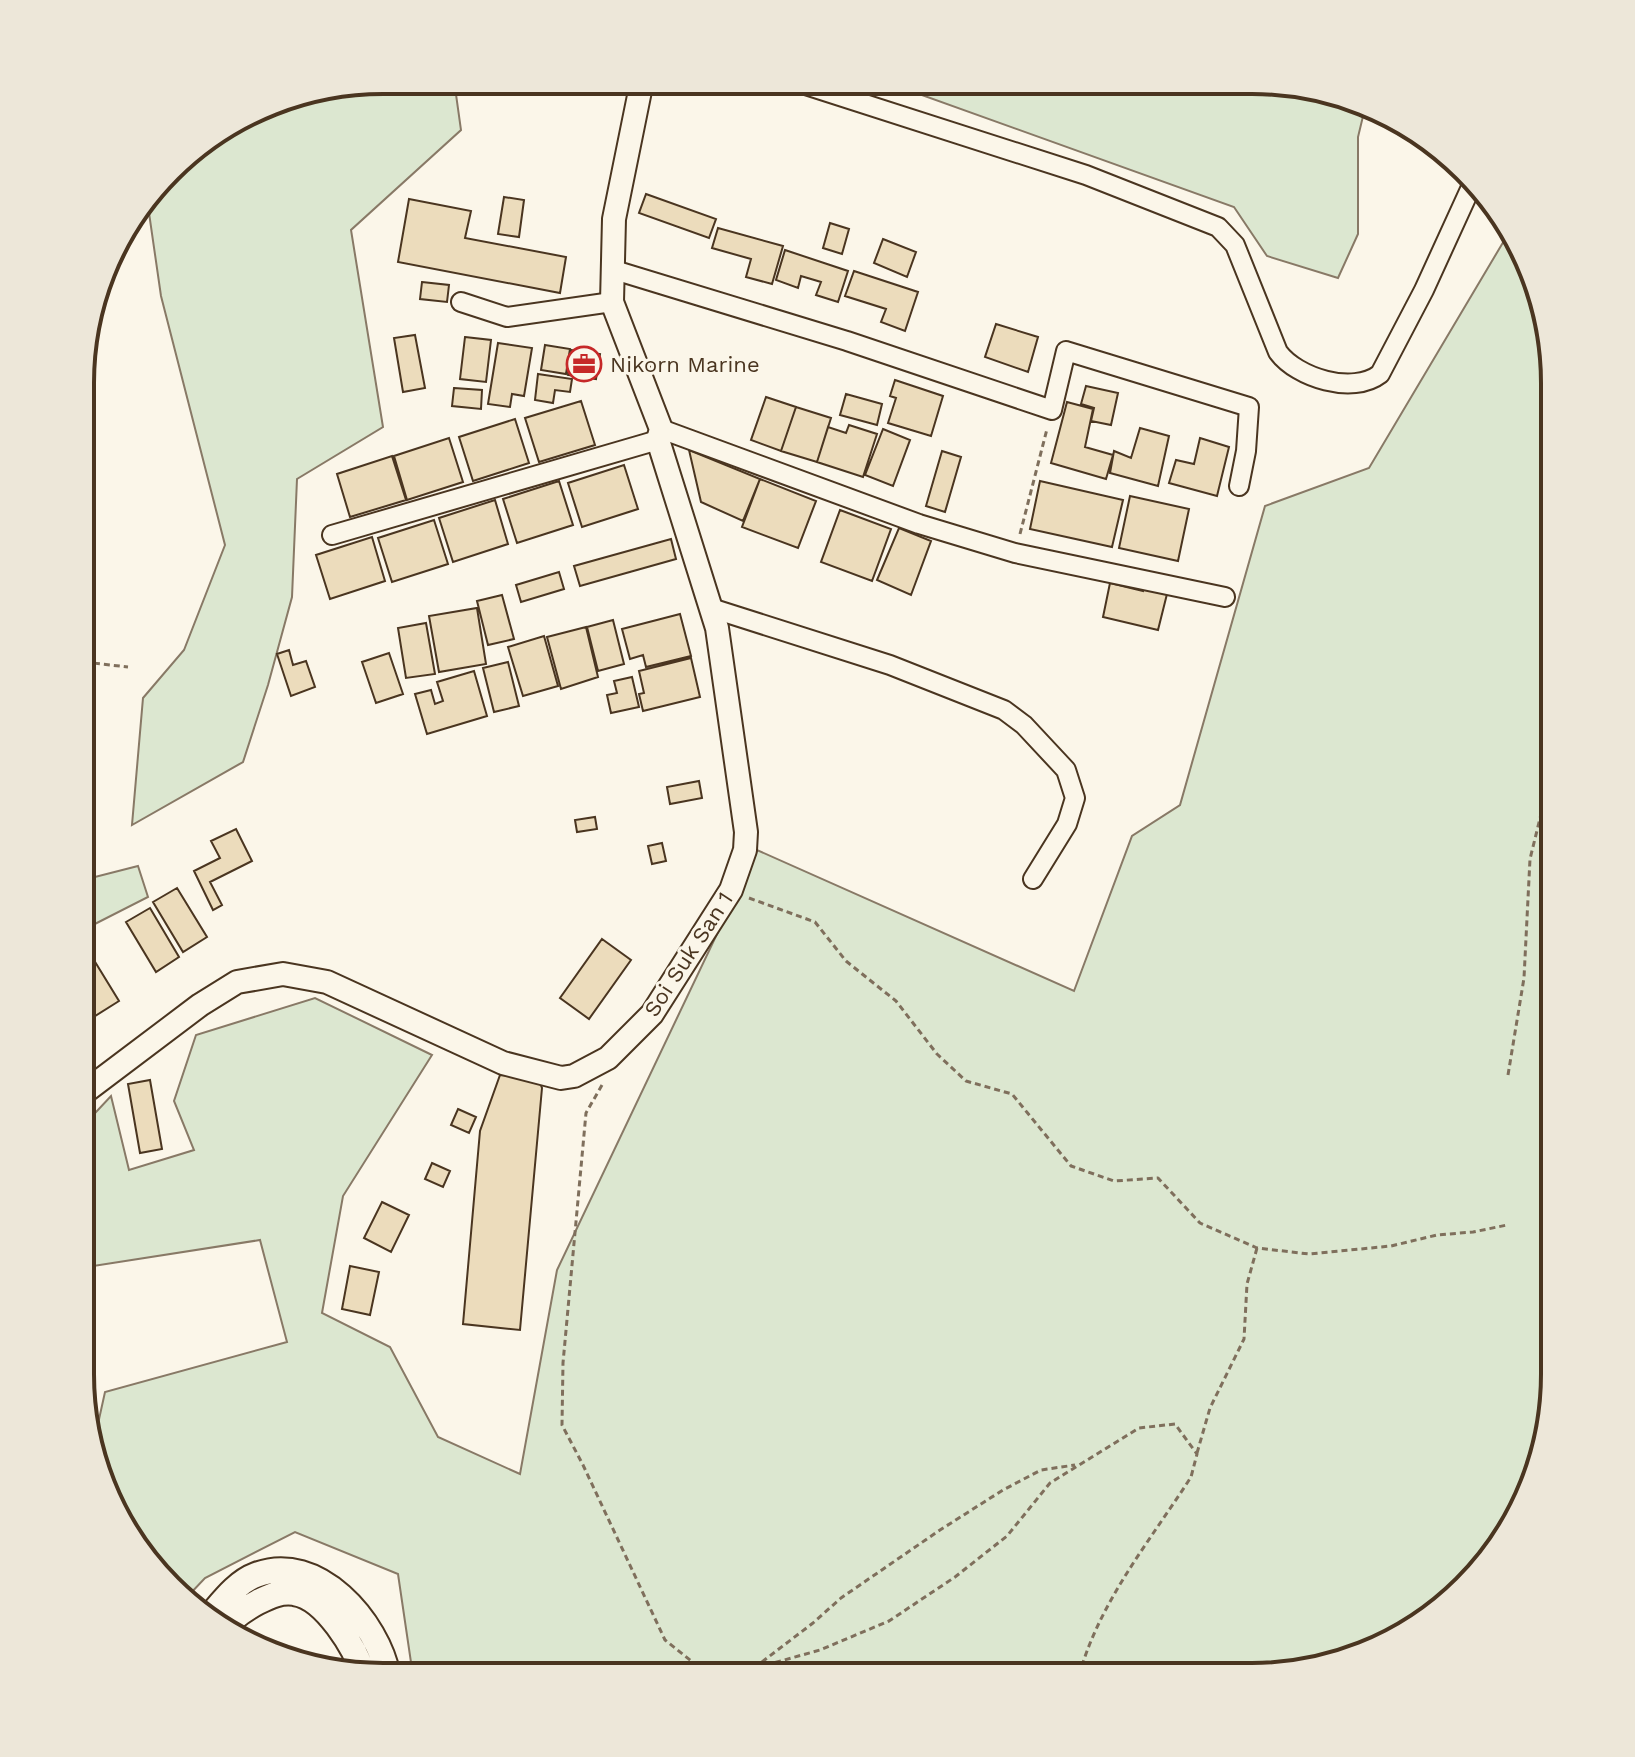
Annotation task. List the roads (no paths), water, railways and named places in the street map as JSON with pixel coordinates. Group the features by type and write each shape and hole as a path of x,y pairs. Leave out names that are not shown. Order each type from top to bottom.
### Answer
{"main road":[{"path":"216,1609 231,1593 258,1574 294,1569 316,1577 348,1603 376,1642 383,1663"},
{"path":"232,1620 274,1594 295,1593 313,1601 333,1619 358,1662"}],"street":[{"name":"Soi Suk San 1","path":"94,1085 200,1005 237,982 283,974 327,982 503,1063 561,1078 589,1070 608,1058 652,1014 731,890 745,850 745,816 717,628 659,434 612,302 614,219 639,94"},
{"path":"834,94 1086,175 1218,227 1235,245 1284,361 1295,370 1309,375 1353,385 1371,381 1380,374 1424,290 1469,193"},
{"path":"611,269 847,341 1052,410 1066,351 1249,407 1246,451 1239,486"},
{"path":"461,302 507,317 612,302"},
{"path":"332,535 659,434 919,524 1015,553 1225,597"},
{"path":"711,608 890,665 1004,710 1024,725 1066,770 1075,798 1067,824 1033,879"}],"place":[{"name":"Nikorn Marine","path":"584,364"}]}
